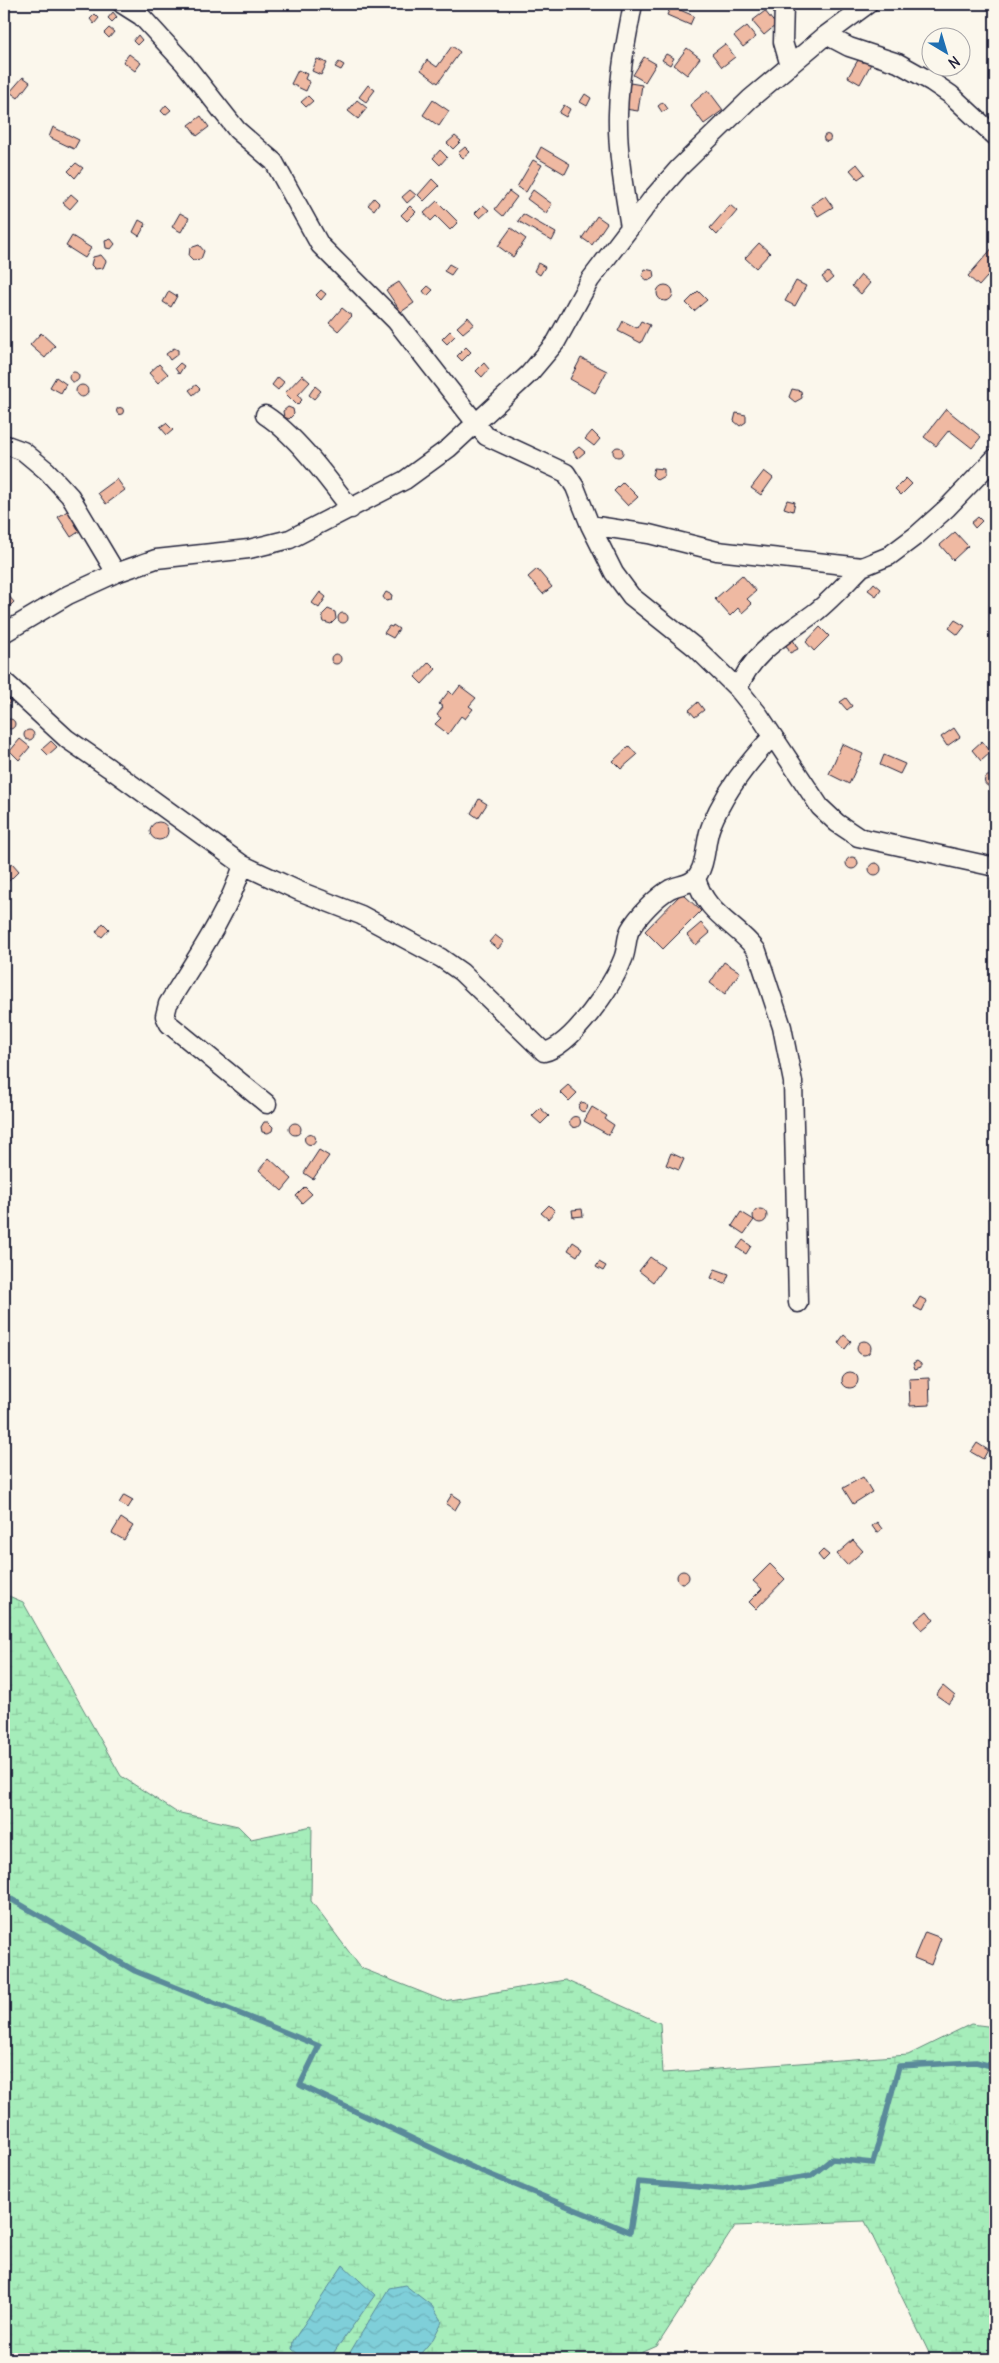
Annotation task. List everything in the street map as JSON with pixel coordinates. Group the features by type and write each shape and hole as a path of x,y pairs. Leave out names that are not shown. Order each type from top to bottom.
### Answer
{"street":[{"path":"122,4 141,16 184,63 237,130 274,162 320,245 396,321 477,422 486,436 566,473 575,488 590,525 614,573 630,596 696,648 738,689 760,715 820,807 837,823 858,837 995,867"},
{"path":"630,227 618,146 618,113 624,50 633,4"},
{"path":"784,4 783,42 790,66"},
{"path":"4,633 68,595 116,573 156,559 248,548 290,539 405,480 449,448 530,374 556,342 590,280 630,227 680,168 724,123 826,35 868,4"},
{"path":"826,35 849,47 898,63 932,82 951,95 995,136"},
{"path":"265,415 285,430 318,466 351,509"},
{"path":"4,444 23,451 47,471 70,496 116,573"},
{"path":"738,689 744,673 754,659 778,638 834,597 862,567 889,556 917,535 995,458"},
{"path":"590,525 649,534 708,549 862,567"},
{"path":"4,681 86,754 109,768 243,865 299,891 361,915 434,954 460,972 544,1052 554,1049 561,1044 588,1015 623,960 630,931 638,919 668,891 689,883 696,878 701,868 710,827 729,791 748,762 773,736"},
{"path":"243,865 238,880 212,934 168,1004 165,1016 169,1024 267,1104"},
{"path":"696,878 700,894 707,904 750,942 757,951 782,1027 792,1082 798,1303"}],"green space":[{"path":"4,1594 23,1602 121,1776 176,1812 238,1826 251,1839 312,1826 311,1901 361,1968 444,2001 565,1980 660,2023 663,2073 908,2055 971,2024 995,2027 995,2359 932,2359 865,2221 735,2226 657,2346 628,2359 4,2359"}],"water":[{"path":"343,2265 375,2295 329,2359 304,2359 292,2349 293,2341"},
{"path":"405,2285 432,2306 442,2322 433,2339 416,2359 346,2359 389,2288"}],"building":[{"path":"671,6 694,16 690,25 667,15"},
{"path":"765,11 776,25 764,35 752,21"},
{"path":"113,12 117,17 112,22 108,18"},
{"path":"95,14 99,18 94,24 90,19"},
{"path":"747,26 756,37 743,47 734,36"},
{"path":"109,28 114,32 109,38 104,33"},
{"path":"138,35 142,40 137,45 133,41"},
{"path":"725,44 735,57 722,67 712,54"},
{"path":"452,46 460,52 438,83 421,70 427,60 437,67"},
{"path":"687,48 700,58 687,75 674,65"},
{"path":"129,54 141,63 135,71 123,62"},
{"path":"666,54 674,58 670,65 662,60"},
{"path":"861,55 872,62 860,84 848,77"},
{"path":"644,57 656,64 645,82 633,75"},
{"path":"317,59 327,63 321,75 312,71"},
{"path":"339,62 344,65 341,70 335,67"},
{"path":"298,70 307,74 305,79 310,82 306,91 291,84"},
{"path":"23,77 30,82 18,98 10,92"},
{"path":"630,83 642,85 638,111 625,109"},
{"path":"368,85 375,90 366,102 359,97"},
{"path":"708,90 723,110 704,124 690,105"},
{"path":"585,94 591,98 587,106 580,102"},
{"path":"308,96 313,101 306,107 301,102"},
{"path":"357,100 367,108 358,119 348,111"},
{"path":"433,100 449,111 439,126 423,115"},
{"path":"663,102 668,109 662,112 658,106"},
{"path":"166,105 171,110 165,115 161,111"},
{"path":"564,105 570,109 566,117 559,113"},
{"path":"201,116 209,127 197,136 189,125"},
{"path":"53,127 79,140 74,149 49,137"},
{"path":"827,134 831,138 827,142 823,138"},
{"path":"455,136 461,141 453,149 447,143"},
{"path":"465,147 470,152 463,158 458,153"},
{"path":"541,147 570,164 565,174 536,157"},
{"path":"440,150 447,157 440,165 433,158"},
{"path":"533,160 542,165 526,192 517,187"},
{"path":"76,163 83,168 75,178 68,171"},
{"path":"857,164 865,174 858,179 850,170"},
{"path":"432,179 439,186 424,201 418,195"},
{"path":"410,190 416,195 407,203 402,197"},
{"path":"533,190 552,204 546,213 527,199"},
{"path":"509,191 517,197 503,216 495,209"},
{"path":"71,194 78,200 70,209 63,203"},
{"path":"825,196 833,207 818,216 811,205"},
{"path":"374,198 379,203 374,210 368,205"},
{"path":"437,201 458,222 450,230 436,216 431,221 424,213"},
{"path":"483,205 489,210 480,218 475,213"},
{"path":"730,205 737,211 717,235 710,228"},
{"path":"410,206 416,212 407,221 401,215"},
{"path":"180,213 189,218 181,232 172,227"},
{"path":"523,214 556,233 552,241 518,221"},
{"path":"597,216 607,223 592,245 582,238"},
{"path":"139,220 146,224 139,236 133,232"},
{"path":"511,228 526,239 513,257 498,246"},
{"path":"72,236 91,248 85,258 66,246"},
{"path":"111,239 115,244 111,249 106,248 105,241"},
{"path":"759,243 770,253 756,268 745,258"},
{"path":"199,245 204,251 201,259 193,260 189,256 190,248"},
{"path":"995,245 995,268 979,286 968,276"},
{"path":"101,255 106,261 103,268 95,269 91,265 93,257"},
{"path":"538,263 545,267 540,275 534,271"},
{"path":"449,264 456,268 451,275 444,271"},
{"path":"645,269 654,271 655,277 648,281 642,276"},
{"path":"828,272 833,278 827,283 822,277"},
{"path":"861,275 870,283 861,294 852,286"},
{"path":"796,281 806,286 795,306 785,301"},
{"path":"399,282 414,303 401,312 386,290"},
{"path":"665,285 673,293 665,301 657,293"},
{"path":"428,286 433,290 427,296 423,291"},
{"path":"321,290 326,294 321,300 316,295"},
{"path":"169,291 177,296 171,307 163,302"},
{"path":"698,291 707,300 694,311 686,303"},
{"path":"342,308 352,316 338,331 329,323"},
{"path":"468,317 474,324 463,333 457,327"},
{"path":"623,321 637,328 641,321 650,325 641,343 618,331"},
{"path":"450,331 455,336 447,344 442,339"},
{"path":"41,333 55,346 45,358 30,345"},
{"path":"466,347 471,352 462,361 457,356"},
{"path":"174,348 178,350 178,354 170,360 166,354"},
{"path":"581,358 607,371 595,393 570,379"},
{"path":"180,363 184,366 179,374 175,368"},
{"path":"484,363 489,369 482,377 476,371"},
{"path":"159,364 168,374 158,383 149,373"},
{"path":"74,372 79,377 74,382 69,377"},
{"path":"302,375 310,382 298,395 302,400 297,405 285,393"},
{"path":"56,377 66,384 61,393 50,387"},
{"path":"278,377 284,382 278,390 272,385"},
{"path":"82,385 88,391 82,397 76,391"},
{"path":"196,385 200,389 193,395 189,390"},
{"path":"315,386 321,391 314,399 309,395"},
{"path":"792,389 801,391 802,398 795,402 789,397"},
{"path":"120,407 124,411 120,415 116,411"},
{"path":"288,407 293,409 294,414 289,419 284,417 283,411"},
{"path":"946,409 981,437 972,448 949,430 936,446 924,437"},
{"path":"736,413 746,415 746,422 740,426 734,421"},
{"path":"166,423 173,430 167,435 160,427"},
{"path":"592,431 600,439 594,446 585,439"},
{"path":"579,447 585,452 578,458 573,452"},
{"path":"616,447 620,447 623,452 622,456 616,457 613,454 613,450"},
{"path":"654,468 664,469 664,476 657,480 652,475"},
{"path":"764,471 773,478 761,495 751,488"},
{"path":"906,478 912,484 901,495 895,489"},
{"path":"117,479 125,490 106,504 98,493"},
{"path":"623,482 638,497 628,506 614,491"},
{"path":"787,500 795,502 793,511 784,508"},
{"path":"69,510 83,529 71,537 58,517"},
{"path":"978,517 982,521 975,528 971,523"},
{"path":"955,532 968,546 953,560 940,545"},
{"path":"537,569 552,587 543,594 528,577"},
{"path":"742,575 756,591 747,599 752,604 742,613 738,608 730,616 715,599"},
{"path":"874,583 881,589 876,596 868,590"},
{"path":"320,592 326,597 319,608 312,603"},
{"path":"386,592 392,595 391,600 386,601 383,597"},
{"path":"7,594 14,602 7,609 4,606 4,597"},
{"path":"328,609 335,612 336,619 331,624 324,622 322,615"},
{"path":"343,613 348,618 343,623 338,618"},
{"path":"955,620 965,626 958,635 949,628"},
{"path":"393,625 399,629 393,638 384,633 389,626 392,627"},
{"path":"820,627 829,636 814,651 806,642"},
{"path":"791,636 798,649 790,653 784,641"},
{"path":"336,654 341,659 336,664 331,659"},
{"path":"429,662 436,669 422,684 415,677"},
{"path":"460,686 476,698 469,706 473,709 465,719 461,716 448,734 435,724 441,718 437,715 443,707 439,704 449,691 453,695"},
{"path":"4,697 9,699 10,703 4,707"},
{"path":"846,698 852,706 847,710 840,702"},
{"path":"698,702 704,710 695,717 689,710"},
{"path":"8,719 12,719 15,724 14,728 8,729 5,726 5,722"},
{"path":"954,728 960,737 947,746 941,737"},
{"path":"29,730 34,735 29,740 24,735"},
{"path":"20,739 30,747 19,760 10,751"},
{"path":"51,741 57,747 48,755 42,749"},
{"path":"982,741 991,752 981,761 972,750"},
{"path":"842,744 863,754 849,784 829,774"},
{"path":"629,746 637,755 621,769 613,761"},
{"path":"884,755 905,764 900,774 880,765"},
{"path":"990,775 996,781 990,787 984,781"},
{"path":"479,799 487,804 478,818 471,813"},
{"path":"159,822 165,825 168,831 165,837 159,840 153,837 150,831 153,825"},
{"path":"852,857 858,863 852,869 846,863"},
{"path":"12,863 19,871 4,886 4,872"},
{"path":"877,863 880,864 880,874 873,875 870,874 869,867 870,864"},
{"path":"682,893 701,911 663,949 645,931"},
{"path":"103,923 109,929 102,937 96,932"},
{"path":"701,923 710,933 696,945 687,935"},
{"path":"495,935 504,942 498,949 489,942"},
{"path":"724,962 740,972 725,994 710,983"},
{"path":"568,1085 577,1093 569,1101 560,1092"},
{"path":"583,1103 587,1107 583,1111 579,1107"},
{"path":"592,1107 607,1116 605,1119 614,1125 609,1135 584,1121"},
{"path":"540,1108 549,1116 541,1124 532,1116"},
{"path":"573,1117 577,1117 580,1122 579,1126 573,1127 570,1124 570,1120"},
{"path":"264,1122 268,1122 273,1127 272,1131 268,1133 262,1132 261,1127"},
{"path":"293,1123 297,1123 301,1129 297,1135 293,1135 289,1131 289,1127"},
{"path":"310,1133 316,1139 310,1145 304,1139"},
{"path":"319,1150 329,1156 313,1179 304,1173"},
{"path":"671,1153 684,1159 679,1170 666,1165"},
{"path":"269,1158 292,1179 282,1191 259,1170"},
{"path":"305,1187 312,1194 302,1203 296,1196"},
{"path":"549,1205 555,1211 548,1219 541,1213"},
{"path":"582,1209 583,1216 573,1217 572,1210"},
{"path":"760,1209 765,1211 767,1216 765,1221 760,1223 755,1221 753,1216 755,1211"},
{"path":"741,1212 754,1220 744,1234 732,1226"},
{"path":"743,1240 751,1246 746,1254 737,1248"},
{"path":"573,1242 582,1248 577,1256 568,1250"},
{"path":"650,1257 664,1267 653,1282 639,1271"},
{"path":"599,1262 606,1266 603,1271 596,1267"},
{"path":"715,1269 729,1274 725,1284 711,1278"},
{"path":"920,1297 927,1301 922,1311 914,1307"},
{"path":"844,1335 851,1341 845,1349 838,1343"},
{"path":"861,1341 867,1341 871,1348 867,1355 861,1355 857,1351 857,1345"},
{"path":"917,1361 921,1364 921,1367 915,1369 913,1363"},
{"path":"850,1372 858,1380 850,1388 842,1380"},
{"path":"929,1378 930,1405 910,1406 909,1379"},
{"path":"977,1443 988,1450 983,1459 971,1452"},
{"path":"863,1477 872,1492 853,1504 843,1488"},
{"path":"452,1494 461,1500 455,1510 446,1504"},
{"path":"124,1495 133,1500 128,1508 119,1503"},
{"path":"121,1518 133,1526 124,1540 112,1533"},
{"path":"877,1522 882,1529 877,1533 872,1526"},
{"path":"853,1540 863,1551 847,1565 837,1554"},
{"path":"823,1550 829,1555 823,1561 818,1555"},
{"path":"770,1564 785,1579 756,1609 749,1602 762,1589 753,1581"},
{"path":"683,1571 689,1577 683,1583 677,1577"},
{"path":"927,1611 934,1620 922,1630 915,1621"},
{"path":"943,1686 955,1696 949,1704 936,1695"},
{"path":"925,1932 941,1938 931,1965 914,1958"}],"waterway":[{"path":"4,1895 135,1971 319,2046 300,2085 474,2168 630,2232 638,2182 723,2189 811,2176 832,2159 873,2163 899,2066 976,2062 995,2067"}]}
